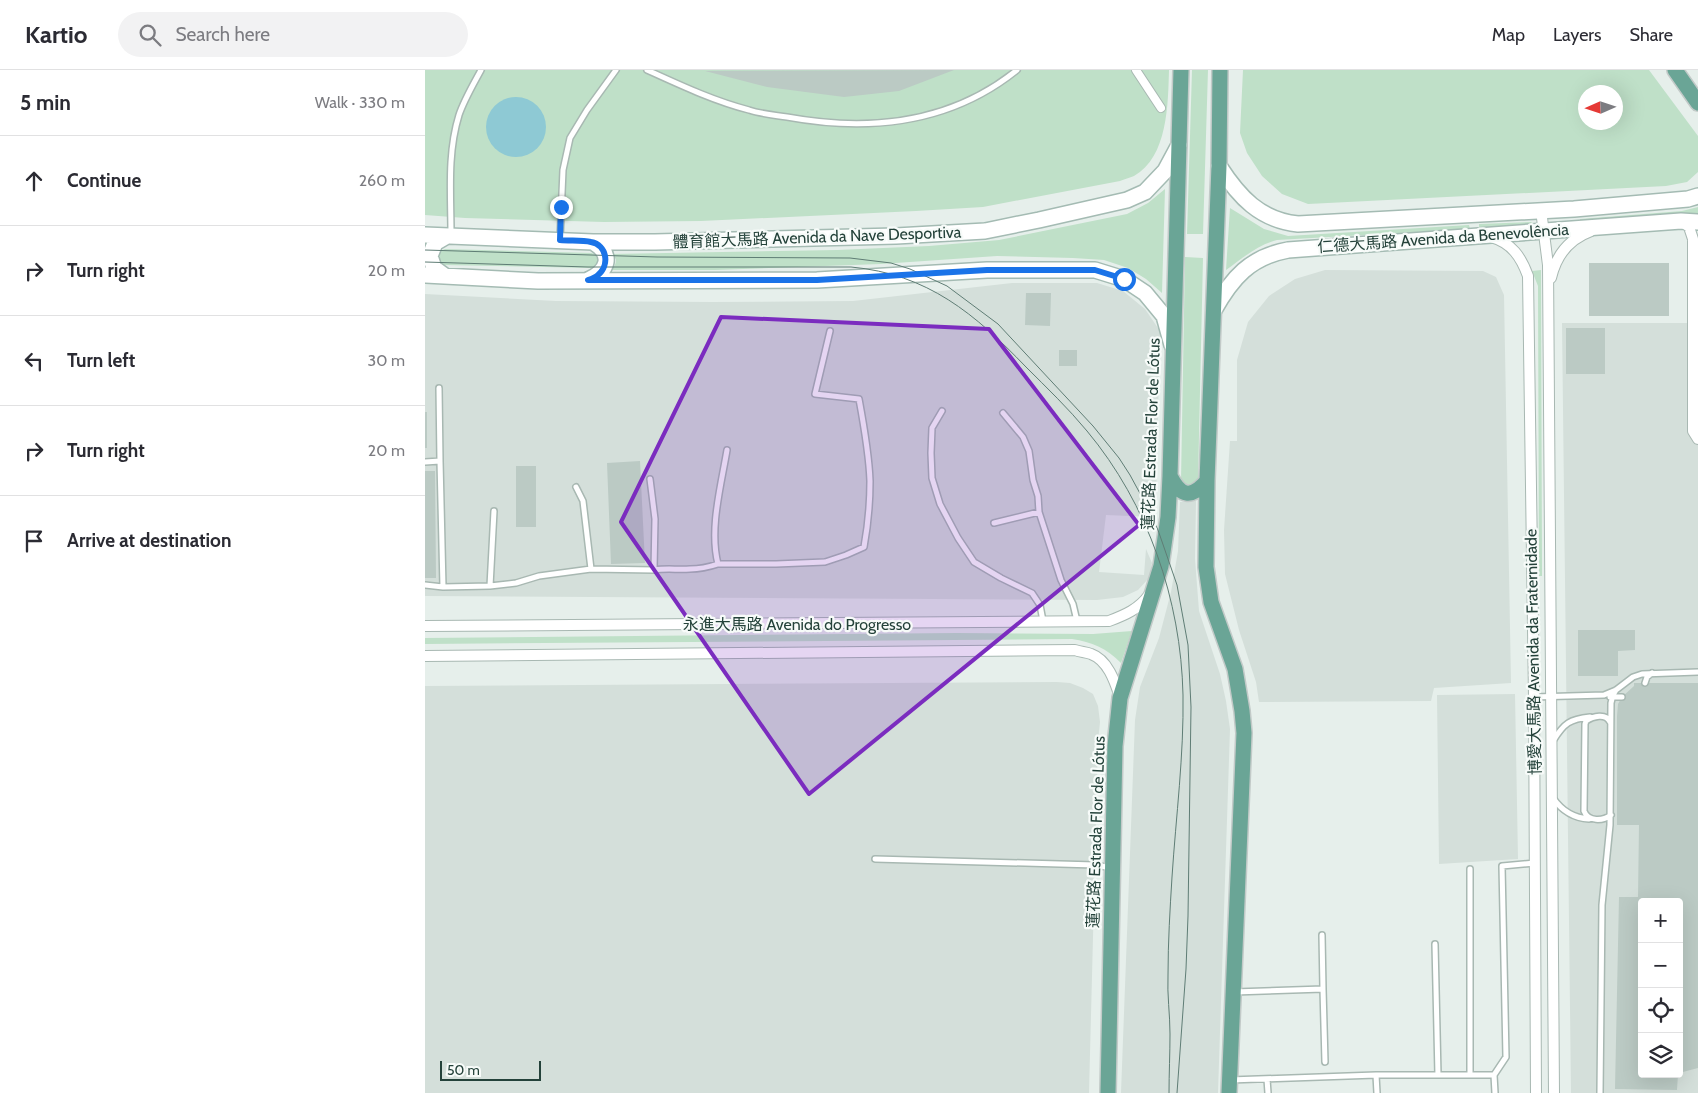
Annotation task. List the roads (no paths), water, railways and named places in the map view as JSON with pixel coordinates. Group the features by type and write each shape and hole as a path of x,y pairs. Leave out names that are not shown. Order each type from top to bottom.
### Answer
{"main road":[{"name":"蓮花路 Estrada Flor de Lótus","path":"1108,1093 1115,746 1120,698 1161,566 1170,476 1181,70"},
{"path":"1220,70 1219,166 1207,481 1206,567 1211,602 1233,662 1244,733 1230,1087"},
{"path":"1675,70 1698,103"},
{"name":"體育館大馬路 Avenida da Nave Desportiva","path":"425,235 593,242 819,239 985,231 1127,200 1145,192 1165,171 1179,145"},
{"name":"仁德大馬路 Avenida da Benevolência","path":"1219,166 1235,190 1256,210 1275,220 1298,224 1541,210 1688,199 1698,196"},
{"name":"仁德大馬路 Avenida da Benevolência","path":"1214,310 1226,289 1250,264 1271,253 1288,250 1483,235 1698,222"},
{"path":"445,276 434,268 430,256 435,243 449,236"},
{"path":"588,280 598,276 605,267 606,257 602,247 593,242"},
{"path":"425,275 529,280 817,280 987,270 1095,270 1124,279 1145,293 1164,316 1173,349"},
{"path":"1170,476 1175,486 1186,493 1199,490 1207,481"}],"street":[{"path":"1136,70 1161,108"},
{"name":"博愛大馬路 Avenida da Fraternidade","path":"1541,210 1548,265 1554,1093"},
{"path":"1681,222 1689,227 1693,239 1693,431 1698,439"},
{"name":"博愛大馬路 Avenida da Fraternidade","path":"1548,289 1553,268 1563,250 1579,235 1599,228"},
{"name":"博愛大馬路 Avenida da Fraternidade","path":"1483,235 1498,239 1511,247 1522,259 1528,276 1537,1093"},
{"path":"1692,282 1698,292"},
{"name":"永進大馬路 Avenida do Progresso","path":"425,626 1109,621 1128,614 1144,602 1155,586"},
{"name":"永進大馬路 Avenida do Progresso","path":"425,656 1075,650 1093,655 1104,664 1114,679 1120,698"},
{"path":"1535,795 1552,795"}],"lane":[{"path":"449,236 450,172 453,145 459,115 481,70"},
{"path":"560,240 563,170 570,138 587,110 616,70"},
{"path":"647,70 682,87 749,110 813,122 865,124 902,121 942,111 981,96 1017,70"},
{"path":"425,585 490,586 516,583 539,576 591,569 690,569 705,568 719,564 825,562 864,547 870,481 859,399 815,394 830,331"},
{"path":"439,388 443,586"},
{"path":"942,411 932,428 931,453 932,478 939,504 974,562 1032,593 1040,604 1043,622"},
{"path":"1003,412 1023,437 1029,452 1033,480 1038,496 1039,512 1061,580 1073,604 1077,622"},
{"path":"719,564 715,551 714,532 727,450"},
{"path":"425,462 440,461"},
{"path":"651,479 655,519 654,570"},
{"path":"576,487 580,492 585,509 591,569"},
{"path":"490,586 494,511"},
{"path":"994,523 1039,512"},
{"path":"1597,696 1616,690 1637,676 1652,673 1698,672"},
{"path":"1645,683 1652,673"},
{"path":"1600,1093 1602,905 1611,815 1612,697 1616,690"},
{"path":"1534,697 1597,696 1622,698"},
{"path":"1590,819 1584,811 1585,727 1587,721 1593,717"},
{"path":"1552,744 1559,732 1573,719 1607,717 1611,725"},
{"path":"1552,795 1561,808 1573,816 1605,819 1611,815"},
{"path":"875,859 1095,865 1113,868"},
{"path":"1495,1093 1494,1076 1506,1057 1502,866 1535,863"},
{"path":"1470,869 1470,1075"},
{"path":"1322,935 1325,1062"},
{"path":"1435,944 1438,1075"},
{"path":"1234,992 1323,988"},
{"path":"1230,1087 1267,1079 1376,1074 1494,1076"},
{"path":"1376,1074 1377,1093"},
{"path":"1267,1079 1268,1093"}],"water":[{"path":"516,97 532,102 537,106 541,111 546,127 541,143 537,148 532,152 516,157 500,152 495,148 491,143 486,127 491,111 495,106 500,102"}],"tram line":[{"path":"425,250 657,257 850,258 891,263 910,269 947,286 998,324 1093,426 1130,475 1158,530 1177,585 1188,645 1191,707 1188,916 1177,1093"},
{"path":"425,262 588,267 851,267 879,271 904,278 927,288 969,314 1007,348 1072,414 1109,459 1144,522 1168,589 1176,624 1181,659 1183,695 1182,740 1168,950 1169,1093"}]}
